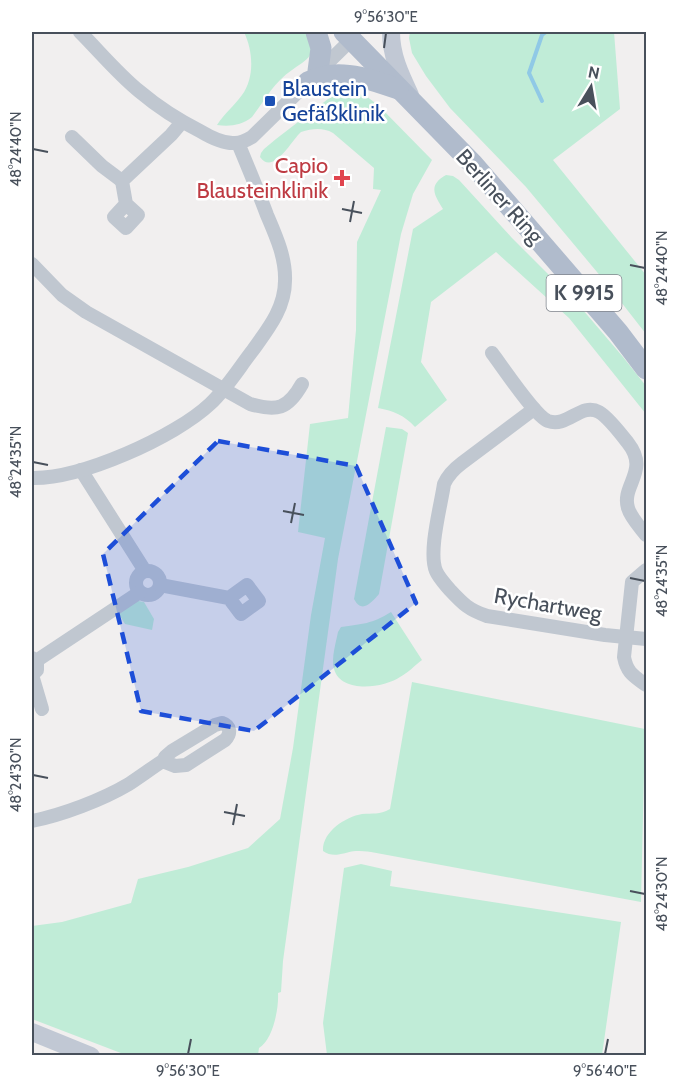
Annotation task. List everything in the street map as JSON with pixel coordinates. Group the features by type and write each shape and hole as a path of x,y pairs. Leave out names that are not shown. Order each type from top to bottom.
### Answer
{"main road":[{"path":"316,32 321,48 313,76 349,76 374,80 407,96"},
{"name":"Berliner Ring","path":"352,34 407,96 473,164 618,332 646,369"}],"street":[{"path":"80,32 155,104 182,122 227,143 238,143 252,137 352,34"},
{"path":"392,32 394,59 407,96"},
{"path":"122,181 182,122"},
{"path":"72,137 102,166 122,181 126,204"},
{"path":"32,477 43,478 81,470 140,447 186,423 223,390 273,321 281,307 285,293 286,280 282,254 238,143"},
{"path":"32,264 75,305 250,404 271,408 289,403 302,384"},
{"path":"492,353 534,409 546,420 557,422 592,409 601,413 629,445 636,458 637,469 627,507 646,535"},
{"name":"Rychartweg","path":"534,409 462,463 447,478 444,484 433,551 437,574 463,604 487,616 626,638 646,639"},
{"path":"81,470 145,572"},
{"name":"Rychartweg","path":"646,570 632,582 624,657 626,667 633,676 646,685"},
{"path":"149,571 156,574 160,585 154,593 147,595 140,592 136,585 138,576 149,571"},
{"path":"160,585 230,598"},
{"path":"42,709 32,675 38,667 34,659 140,592"},
{"path":"32,821 48,818 108,794 128,784 164,760"},
{"path":"32,1032 91,1056"}],"highlighted area":[{"path":"218,441 356,466 416,603 254,731 141,711 103,554"}],"green space":[{"path":"244,32 309,32 312,43 311,52 307,59 280,80 252,117 236,125 217,125 242,95 249,80 251,56"},
{"path":"410,32 614,32 620,109 553,160 646,275 646,334 526,187 450,108 412,53"},
{"path":"351,92 366,96 378,105 432,160 413,194 401,234 338,559 283,961 281,992 278,993 276,1015 268,1038 259,1048 258,1055 126,1055 32,1019 32,926 62,922 131,903 138,879 188,867 248,848 280,819 325,538 298,532 310,424 348,418 356,330 357,242 381,190 373,189 374,168 333,133 325,130 313,129 301,132 276,160 265,162 260,157 264,149 328,99 341,93"},
{"path":"446,175 459,180 512,238 577,303 623,357 646,386 646,414 569,318 496,252 431,302 421,362 447,400 415,427 398,414 378,408 413,229 443,209 434,190 440,179"},
{"path":"386,427 402,429 408,433 379,594 366,606 360,606 354,599"},
{"path":"133,600 144,602 154,619 152,630 125,624 117,611"},
{"path":"391,612 422,660 403,675 384,684 354,685 338,677 333,665 333,655 341,627 372,621"},
{"path":"412,682 645,729 641,902 369,852 356,851 335,855 323,851 326,838 342,822 362,814 379,813 390,809"},
{"path":"361,864 392,871 390,886 621,922 602,1055 327,1055 323,1023 344,868"}],"waterway":[{"path":"542,101 529,73 542,35 546,32"}],"place":[{"name":"Blaustein Gefäßklinik","path":"270,101"},
{"name":"Capio Blausteinklinik","path":"342,178"}]}
